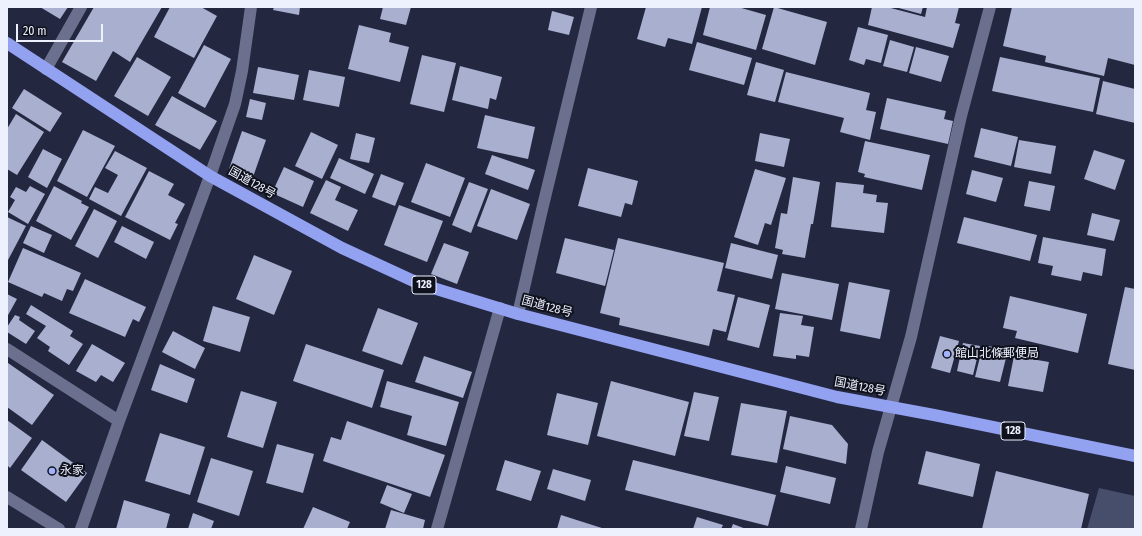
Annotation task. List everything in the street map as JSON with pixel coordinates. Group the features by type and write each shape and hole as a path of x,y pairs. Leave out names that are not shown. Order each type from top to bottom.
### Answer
{"highway":[{"name":"国道128号","path":"7,43 210,176 349,251 420,284 518,314 837,397 1135,456"}],"street":[{"path":"46,69 81,7"},
{"path":"81,529 119,421 210,176 234,104 242,71 251,7"},
{"path":"518,314 591,7"},
{"path":"860,529 878,452 911,337 961,116 990,7"},
{"path":"437,529 500,308"},
{"path":"7,348 119,421"},
{"path":"7,497 59,529"}],"shaded area":[{"path":"1099,488 1135,496 1135,529 1087,529"}],"building":[{"path":"40,7 68,7 60,19"},
{"path":"94,7 162,7 130,62 113,51 96,81 62,62"},
{"path":"170,7 201,7 217,16 194,58 154,37"},
{"path":"274,7 300,7 299,15 273,10"},
{"path":"383,7 411,7 406,25 380,19"},
{"path":"646,7 702,7 692,44 668,38 665,47 637,39"},
{"path":"710,7 738,7 766,15 756,50 703,35"},
{"path":"774,7 827,22 815,65 762,49"},
{"path":"872,7 887,7 925,17 927,7 959,7 955,23 960,24 953,48 868,25"},
{"path":"895,7 923,7 921,14"},
{"path":"1012,7 1135,7 1135,65 1108,58 1104,76 1045,62 1046,56 1003,46"},
{"path":"552,11 574,17 569,35 548,30"},
{"path":"359,25 391,33 389,42 409,47 400,82 348,69"},
{"path":"858,27 888,35 881,63 866,59 864,65 849,60"},
{"path":"890,40 914,47 907,72 883,66"},
{"path":"697,42 752,58 744,85 689,70"},
{"path":"204,45 231,59 205,108 178,93"},
{"path":"916,47 949,56 941,82 909,73"},
{"path":"422,55 456,63 444,112 410,104"},
{"path":"137,57 171,77 148,116 114,96"},
{"path":"1000,57 1100,78 1093,112 992,91"},
{"path":"756,62 784,70 775,102 747,95"},
{"path":"460,66 502,77 496,100 490,98 488,109 452,100"},
{"path":"258,67 299,75 294,100 253,93"},
{"path":"309,70 345,77 339,107 303,100"},
{"path":"786,72 870,93 866,110 876,112 870,140 840,132 844,118 778,102"},
{"path":"1103,81 1135,89 1135,123 1096,114"},
{"path":"24,89 62,113 50,132 12,108"},
{"path":"172,96 217,121 200,150 155,125"},
{"path":"887,98 946,111 944,119 953,121 948,144 880,129"},
{"path":"250,99 266,103 262,120 246,117"},
{"path":"16,114 44,132 17,175 7,169 7,129"},
{"path":"485,115 535,127 528,159 477,148"},
{"path":"981,128 1018,137 1011,166 974,157"},
{"path":"83,130 115,146 87,197 57,181"},
{"path":"242,131 266,140 253,177 229,169"},
{"path":"311,132 338,145 322,179 295,166"},
{"path":"356,133 375,138 369,163 350,159"},
{"path":"760,133 790,139 784,167 755,161"},
{"path":"1019,140 1056,146 1051,174 1014,167"},
{"path":"865,141 930,155 922,190 864,177 865,174 858,172"},
{"path":"43,149 62,159 47,188 28,177"},
{"path":"1094,150 1125,160 1115,190 1084,179"},
{"path":"115,151 147,168 121,216 89,199 95,187 108,193 118,175 105,168"},
{"path":"492,155 535,170 528,190 485,174"},
{"path":"339,158 374,174 365,194 330,178"},
{"path":"426,163 465,178 450,217 411,202"},
{"path":"284,167 314,181 303,207 272,193"},
{"path":"588,168 638,181 632,205 625,203 621,217 578,206"},
{"path":"755,169 786,178 771,225 765,223 758,245 734,237"},
{"path":"972,170 1003,178 996,202 966,194"},
{"path":"149,171 174,184 168,195 185,204 175,223 178,224 170,240 125,217"},
{"path":"381,174 404,183 395,206 372,197"},
{"path":"793,177 820,182 813,224 811,224 805,258 782,254 783,250 775,248 781,213 787,214"},
{"path":"326,180 341,187 335,200 358,210 348,231 310,213"},
{"path":"1029,181 1055,186 1050,211 1024,206"},
{"path":"469,182 488,189 471,233 452,225"},
{"path":"836,182 864,185 863,193 877,195 876,202 888,203 884,233 831,227"},
{"path":"30,186 45,194 28,224 8,212 15,200 10,197 16,187 26,192"},
{"path":"54,186 82,201 81,203 89,207 71,240 36,221"},
{"path":"491,189 530,204 517,240 477,226"},
{"path":"399,205 443,221 427,262 384,245"},
{"path":"94,209 117,221 98,258 75,246"},
{"path":"1092,213 1120,220 1114,241 1087,235"},
{"path":"7,217 26,226 7,262"},
{"path":"964,217 1037,235 1030,261 957,243"},
{"path":"31,226 52,235 44,253 23,243"},
{"path":"122,226 154,242 146,259 114,242"},
{"path":"1043,237 1106,249 1102,276 1083,272 1081,281 1051,275 1053,266 1038,263"},
{"path":"565,238 614,250 605,286 556,273"},
{"path":"618,238 724,263 717,291 735,295 726,332 713,329 709,346 619,325 620,318 600,313"},
{"path":"444,243 469,252 457,284 431,274"},
{"path":"731,243 778,255 772,279 725,268"},
{"path":"23,248 81,273 73,291 67,289 62,301 44,293 42,297 8,282"},
{"path":"254,255 292,271 274,315 236,299"},
{"path":"782,273 839,284 832,320 775,309"},
{"path":"85,279 146,307 139,322 133,319 125,337 69,313"},
{"path":"849,282 890,290 880,339 840,331"},
{"path":"1125,287 1135,289 1135,370 1108,364"},
{"path":"7,294 17,299 7,317"},
{"path":"1010,296 1087,314 1078,353 1015,338 1017,331 1003,328"},
{"path":"738,297 770,305 759,348 727,340"},
{"path":"31,305 73,331 70,336 83,344 69,365 48,351 50,347 37,338 46,326 26,314"},
{"path":"213,306 250,317 240,352 203,341"},
{"path":"378,308 418,323 402,365 362,351"},
{"path":"780,313 803,316 801,325 814,327 809,357 796,355 796,359 773,356"},
{"path":"15,315 20,317 19,320 35,331 26,344 7,332 7,327"},
{"path":"173,331 205,348 195,369 162,352"},
{"path":"940,336 959,341 950,373 931,368"},
{"path":"963,343 980,346 973,375 957,371"},
{"path":"92,344 125,363 113,382 101,375 96,382 76,371"},
{"path":"306,344 384,370 372,408 293,381"},
{"path":"983,345 1008,350 1000,382 975,377"},
{"path":"424,356 472,372 463,398 415,382"},
{"path":"1014,356 1049,362 1043,392 1008,386"},
{"path":"8,363 54,395 32,425 7,407"},
{"path":"160,364 195,379 187,403 151,390"},
{"path":"387,381 459,402 446,446 407,435 412,416 380,407"},
{"path":"611,381 689,402 675,456 597,436"},
{"path":"241,391 277,402 263,448 227,437"},
{"path":"694,392 719,397 709,441 684,436"},
{"path":"557,393 598,403 588,445 547,435"},
{"path":"741,403 787,411 777,463 731,455"},
{"path":"790,416 832,425 848,444 846,464 783,449"},
{"path":"7,420 32,438 10,468 7,465"},
{"path":"347,421 445,455 430,497 323,461 331,437 341,440"},
{"path":"160,433 205,447 190,495 145,481"},
{"path":"42,440 87,473 66,502 21,470"},
{"path":"277,444 314,454 303,493 266,483"},
{"path":"926,451 980,464 973,497 918,484"},
{"path":"211,458 253,471 239,516 197,502"},
{"path":"505,460 541,471 531,501 496,490"},
{"path":"633,460 776,495 768,526 625,490"},
{"path":"786,466 836,478 830,504 780,492"},
{"path":"553,469 591,480 585,501 547,489"},
{"path":"996,471 1089,494 1081,529 982,529"},
{"path":"387,485 412,494 404,513 380,503"},
{"path":"124,500 170,514 166,529 116,529"},
{"path":"313,507 350,522 347,529 303,529"},
{"path":"391,510 425,520 423,529 385,529"},
{"path":"193,513 214,521 211,529 188,529"},
{"path":"561,515 605,529 557,529"},
{"path":"697,517 723,525 721,529 693,529"},
{"path":"733,524 746,529 731,529"}],"place":[{"name":"館山北條郵便局","path":"947,354"},
{"name":"永家","path":"52,471"}]}
